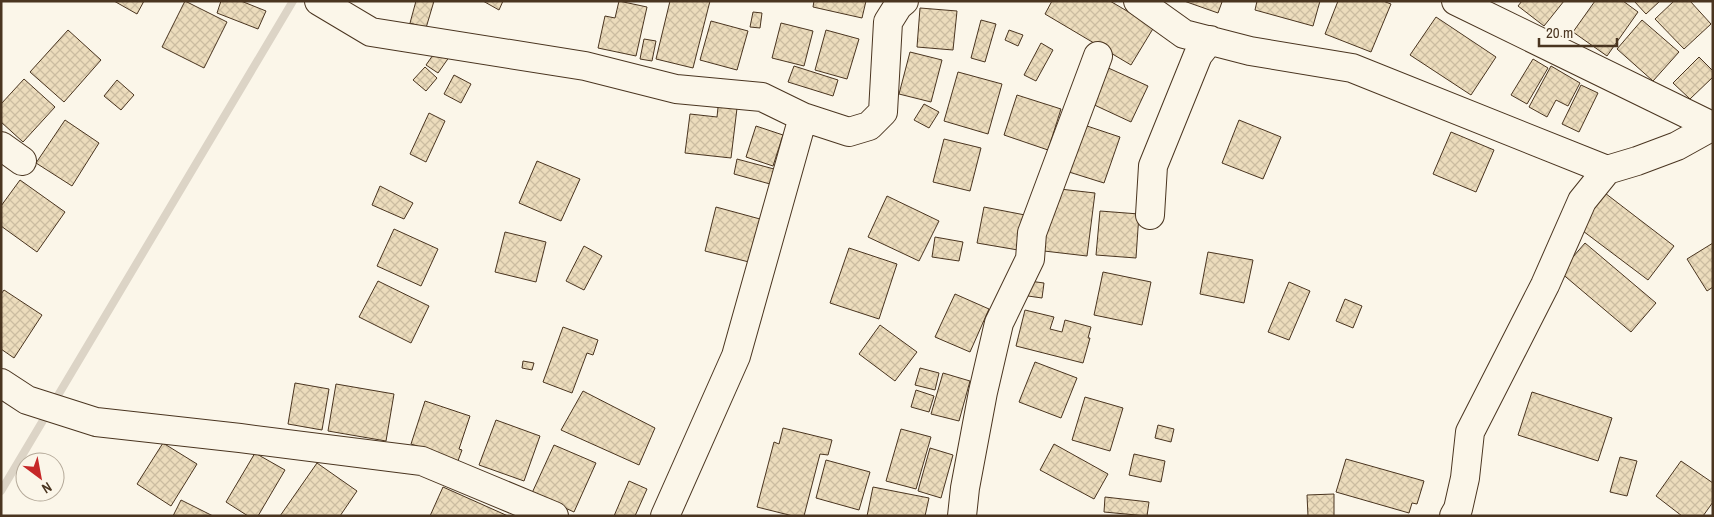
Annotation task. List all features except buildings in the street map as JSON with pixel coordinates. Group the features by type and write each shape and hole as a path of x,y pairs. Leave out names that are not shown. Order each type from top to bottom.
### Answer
{"street":[{"path":"319,1 371,32 585,66 676,89 762,97 803,117 849,132 869,126 883,112 888,22 898,6 904,1"},
{"path":"1138,1 1184,34 1250,51 1352,68 1607,170"},
{"path":"1456,1 1712,126"},
{"path":"1150,215 1153,166 1198,55 1210,40"},
{"path":"962,516 983,392 999,323 1030,259 1032,233 1098,56"},
{"path":"665,516 736,356 803,117"},
{"path":"1454,516 1458,509 1466,478 1470,432 1545,285 1582,202 1607,170 1678,146 1712,126"},
{"path":"1,383 27,400 96,422 422,461 554,516"}],"waterway":[{"path":"1,491 293,1"}]}
